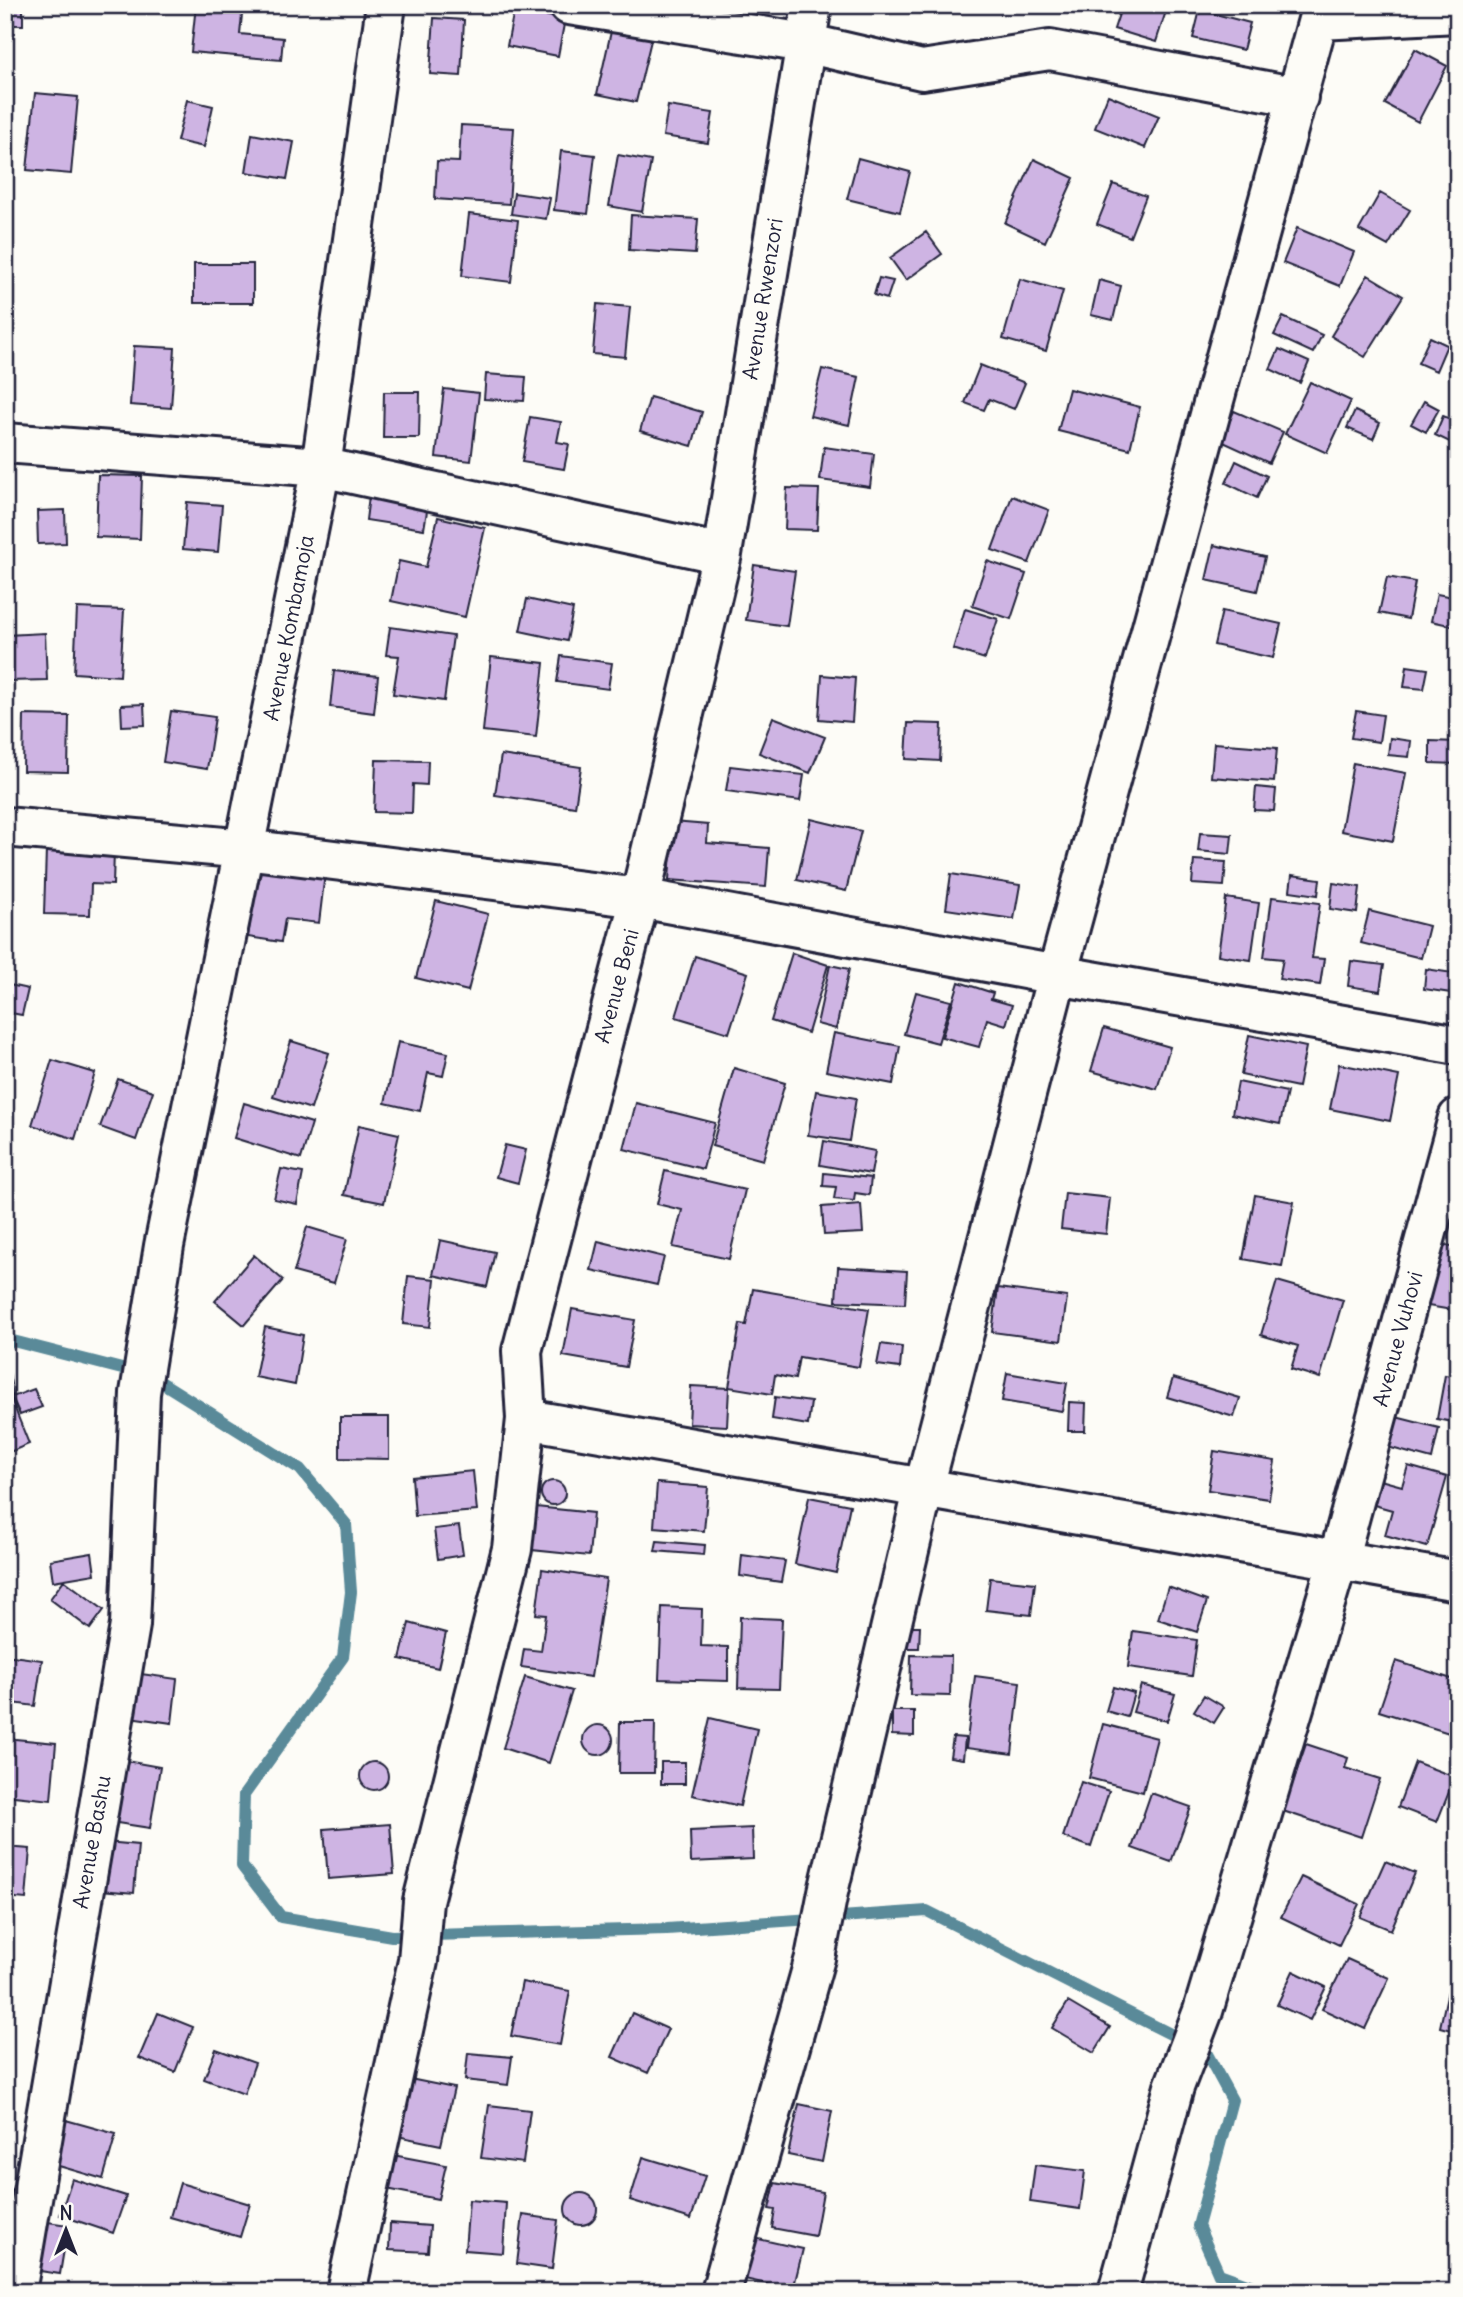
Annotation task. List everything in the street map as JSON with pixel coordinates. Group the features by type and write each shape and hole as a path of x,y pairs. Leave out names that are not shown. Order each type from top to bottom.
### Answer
{"street":[{"name":"Avenue Kombamoja","path":"148,1347 164,1246 321,467 386,5"},
{"path":"569,5 805,43 922,71 1050,50 1298,97"},
{"name":"Avenue Rwenzori","path":"722,554 812,5"},
{"path":"721,2292 815,1958 828,1892 924,1487 1057,975 1321,13 1458,13"},
{"path":"5,443 321,467 722,554"},
{"name":"Avenue Beni","path":"346,2292 418,1961 423,1901 512,1549 526,1419 522,1351 640,898 722,554"},
{"path":"5,827 246,849 640,898 1458,1045"},
{"name":"Avenue Vuhovi","path":"1118,2292 1174,2087 1203,2011 1338,1560 1458,1118"},
{"name":"Avenue Bashu","path":"16,2288 130,1625 140,1393 148,1347"},
{"path":"526,1419 1458,1581"}],"building":[{"path":"5,5 23,5 23,25 5,25"},
{"path":"196,5 243,5 240,34 283,38 281,60 191,52"},
{"path":"1122,5 1168,5 1156,42 1114,29"},
{"path":"514,10 565,19 558,56 507,46"},
{"path":"1200,10 1250,23 1243,50 1193,38"},
{"path":"434,18 464,20 461,76 430,74"},
{"path":"612,27 652,36 636,102 597,94"},
{"path":"1415,49 1447,66 1418,122 1385,104"},
{"path":"35,93 78,97 71,174 27,170"},
{"path":"1108,95 1159,116 1145,148 1095,128"},
{"path":"187,100 213,106 204,147 177,141"},
{"path":"668,106 713,113 708,143 663,136"},
{"path":"461,125 514,128 509,204 435,199 437,161 459,162"},
{"path":"252,134 294,142 287,179 246,172"},
{"path":"561,151 595,155 588,214 554,210"},
{"path":"618,155 651,161 642,212 609,206"},
{"path":"858,158 910,172 900,212 847,199"},
{"path":"1034,159 1074,178 1045,242 1005,223"},
{"path":"1113,184 1146,196 1130,237 1097,224"},
{"path":"514,193 550,198 546,219 511,214"},
{"path":"1380,193 1410,210 1388,246 1359,230"},
{"path":"469,214 518,220 511,282 462,276"},
{"path":"631,215 698,219 695,254 629,250"},
{"path":"1297,228 1354,252 1340,286 1283,263"},
{"path":"926,232 942,254 906,280 890,258"},
{"path":"194,264 253,264 253,303 194,303"},
{"path":"1368,275 1403,296 1365,357 1331,336"},
{"path":"879,278 893,281 887,299 874,295"},
{"path":"1020,279 1063,291 1046,351 1003,339"},
{"path":"1099,280 1121,286 1113,320 1091,315"},
{"path":"597,304 630,307 625,357 593,354"},
{"path":"1283,317 1322,335 1313,353 1274,335"},
{"path":"1430,337 1447,345 1436,371 1418,363"},
{"path":"134,346 175,348 171,408 130,405"},
{"path":"1279,349 1309,362 1300,383 1270,369"},
{"path":"980,365 1025,383 1014,409 989,399 984,410 965,403"},
{"path":"822,369 859,377 849,425 810,416"},
{"path":"486,374 526,377 524,401 484,399"},
{"path":"1310,382 1351,401 1327,453 1285,434"},
{"path":"444,389 479,393 471,461 436,457"},
{"path":"1069,389 1140,407 1130,449 1058,431"},
{"path":"384,392 420,392 419,438 383,438"},
{"path":"650,397 702,412 692,446 640,431"},
{"path":"1424,401 1439,409 1426,432 1411,424"},
{"path":"1234,411 1283,432 1269,463 1221,441"},
{"path":"1355,411 1380,423 1373,439 1347,428"},
{"path":"1443,416 1458,422 1458,446 1435,435"},
{"path":"530,417 561,422 557,442 569,444 564,469 522,462"},
{"path":"824,447 874,454 870,487 820,480"},
{"path":"1236,461 1267,476 1257,498 1226,483"},
{"path":"98,475 142,476 140,539 96,537"},
{"path":"787,488 819,489 817,530 785,529"},
{"path":"369,496 428,505 424,529 366,520"},
{"path":"1012,496 1049,510 1029,563 992,550"},
{"path":"187,502 222,505 218,552 183,549"},
{"path":"65,510 66,543 38,544 37,511"},
{"path":"438,517 485,528 465,617 391,601 399,561 426,567"},
{"path":"1214,545 1265,557 1257,591 1206,580"},
{"path":"987,561 1026,574 1011,619 972,606"},
{"path":"754,565 795,571 787,626 746,620"},
{"path":"1387,577 1415,582 1408,619 1379,613"},
{"path":"1437,594 1458,598 1458,627 1431,621"},
{"path":"527,599 573,609 567,641 520,631"},
{"path":"77,608 124,610 120,676 74,673"},
{"path":"965,609 998,619 985,659 953,649"},
{"path":"1222,611 1281,624 1273,658 1214,645"},
{"path":"390,627 453,636 444,701 393,694 399,656 386,655"},
{"path":"45,633 47,680 8,681 6,635"},
{"path":"561,656 612,663 608,689 557,682"},
{"path":"491,657 544,663 536,737 483,731"},
{"path":"1407,666 1428,669 1424,689 1404,687"},
{"path":"334,671 378,676 374,713 330,707"},
{"path":"822,675 855,678 852,722 819,719"},
{"path":"144,704 145,725 122,726 121,705"},
{"path":"171,711 215,717 207,769 163,762"},
{"path":"1356,711 1383,715 1379,742 1351,738"},
{"path":"24,715 69,716 68,772 23,771"},
{"path":"773,717 825,737 810,773 759,753"},
{"path":"908,723 942,724 940,761 906,759"},
{"path":"1390,738 1411,741 1409,757 1388,755"},
{"path":"1430,741 1458,742 1458,764 1430,763"},
{"path":"1214,743 1277,748 1274,782 1211,777"},
{"path":"501,755 581,767 575,807 495,795"},
{"path":"376,760 428,761 427,785 413,784 412,813 374,812"},
{"path":"1353,763 1406,773 1393,841 1341,831"},
{"path":"730,766 804,775 800,801 726,791"},
{"path":"1256,787 1276,789 1274,811 1254,810"},
{"path":"811,819 861,831 846,891 797,880"},
{"path":"673,822 708,825 707,843 769,848 766,887 669,880"},
{"path":"1200,833 1232,835 1230,854 1198,851"},
{"path":"46,849 114,850 113,885 91,884 90,915 44,914"},
{"path":"1194,860 1226,862 1224,886 1192,884"},
{"path":"258,864 325,873 319,923 285,919 281,942 248,937"},
{"path":"951,874 1020,885 1014,919 946,909"},
{"path":"1292,875 1320,879 1318,895 1290,891"},
{"path":"1333,883 1360,887 1357,913 1330,909"},
{"path":"1272,897 1320,903 1312,958 1324,959 1320,985 1279,979 1283,959 1264,957"},
{"path":"1226,898 1259,903 1251,960 1218,955"},
{"path":"436,901 488,914 468,991 416,978"},
{"path":"1369,911 1429,926 1421,958 1361,943"},
{"path":"792,953 828,965 808,1033 771,1021"},
{"path":"695,956 748,973 729,1033 676,1017"},
{"path":"1351,961 1384,965 1380,991 1348,986"},
{"path":"830,965 849,969 836,1029 817,1024"},
{"path":"1426,969 1453,973 1451,993 1424,989"},
{"path":"959,982 993,993 991,999 1012,1005 1006,1025 987,1019 979,1047 942,1037"},
{"path":"5,984 28,989 22,1015 5,1012"},
{"path":"916,992 951,1001 938,1043 904,1034"},
{"path":"1104,1028 1170,1047 1157,1089 1091,1071"},
{"path":"834,1033 900,1046 893,1084 826,1071"},
{"path":"1249,1035 1306,1047 1298,1087 1241,1075"},
{"path":"291,1041 329,1053 311,1109 273,1097"},
{"path":"398,1042 448,1053 443,1076 428,1073 420,1111 385,1103"},
{"path":"52,1060 95,1073 75,1139 32,1125"},
{"path":"1339,1064 1399,1076 1390,1121 1330,1109"},
{"path":"734,1068 785,1083 763,1160 712,1146"},
{"path":"118,1079 153,1091 136,1140 100,1127"},
{"path":"1238,1082 1287,1092 1280,1124 1232,1114"},
{"path":"816,1091 856,1098 849,1141 808,1135"},
{"path":"244,1103 312,1123 301,1159 234,1138"},
{"path":"636,1103 715,1123 703,1169 624,1149"},
{"path":"359,1125 399,1134 384,1203 344,1195"},
{"path":"824,1141 875,1151 871,1174 820,1165"},
{"path":"505,1145 526,1150 518,1183 496,1177"},
{"path":"281,1169 303,1173 297,1204 274,1199"},
{"path":"665,1171 745,1190 729,1259 673,1247 682,1210 657,1204"},
{"path":"824,1173 871,1178 869,1195 855,1193 854,1201 834,1199 836,1187 823,1186"},
{"path":"1065,1193 1110,1198 1106,1234 1061,1229"},
{"path":"1255,1195 1294,1202 1282,1266 1243,1259"},
{"path":"861,1204 863,1233 824,1235 822,1207"},
{"path":"307,1227 347,1239 334,1283 294,1272"},
{"path":"440,1240 495,1252 487,1287 433,1275"},
{"path":"598,1241 664,1257 657,1285 591,1270"},
{"path":"1433,1243 1458,1247 1458,1311 1422,1305"},
{"path":"254,1255 283,1280 244,1325 215,1301"},
{"path":"838,1267 907,1271 905,1304 836,1301"},
{"path":"408,1276 435,1279 430,1327 403,1324"},
{"path":"1277,1281 1343,1300 1320,1378 1291,1369 1298,1346 1261,1335"},
{"path":"998,1288 1067,1297 1061,1341 992,1332"},
{"path":"753,1289 869,1309 859,1367 799,1357 795,1379 775,1375 772,1394 729,1387 740,1324 746,1325"},
{"path":"572,1309 635,1320 626,1367 563,1356"},
{"path":"265,1327 303,1335 295,1385 255,1377"},
{"path":"881,1344 902,1347 900,1368 877,1365"},
{"path":"5,1351 13,1395 5,1397"},
{"path":"1007,1373 1067,1383 1062,1411 1002,1401"},
{"path":"1445,1375 1458,1377 1458,1423 1437,1419"},
{"path":"1173,1378 1240,1398 1234,1417 1167,1397"},
{"path":"691,1386 729,1388 727,1426 689,1424"},
{"path":"34,1389 42,1407 20,1415 12,1397"},
{"path":"775,1397 811,1402 808,1425 772,1419"},
{"path":"11,1399 29,1444 5,1454 5,1402"},
{"path":"1069,1402 1086,1403 1085,1431 1068,1431"},
{"path":"1388,1415 1439,1428 1432,1459 1380,1445"},
{"path":"340,1417 389,1417 389,1459 340,1458"},
{"path":"1214,1451 1275,1461 1269,1499 1208,1490"},
{"path":"1408,1466 1447,1477 1427,1547 1385,1535 1392,1510 1367,1503 1373,1478 1402,1486"},
{"path":"473,1471 477,1511 415,1516 412,1477"},
{"path":"553,1481 561,1485 565,1493 561,1501 553,1505 545,1501 541,1493 545,1485"},
{"path":"657,1483 708,1487 704,1531 654,1527"},
{"path":"809,1497 850,1505 836,1573 795,1564"},
{"path":"536,1507 593,1513 589,1556 532,1550"},
{"path":"459,1526 463,1555 438,1559 434,1529"},
{"path":"657,1541 705,1545 704,1555 655,1551"},
{"path":"92,1553 95,1574 53,1581 50,1560"},
{"path":"742,1555 785,1561 781,1582 740,1576"},
{"path":"542,1569 606,1579 591,1677 521,1667 524,1649 541,1651 546,1615 536,1614"},
{"path":"990,1578 1035,1583 1031,1615 986,1610"},
{"path":"64,1580 104,1610 90,1629 50,1599"},
{"path":"1168,1587 1207,1601 1197,1632 1158,1619"},
{"path":"662,1607 702,1609 701,1646 728,1647 728,1681 659,1679"},
{"path":"740,1617 782,1619 779,1689 738,1688"},
{"path":"409,1623 446,1633 438,1668 400,1659"},
{"path":"894,1626 920,1626 919,1648 893,1648"},
{"path":"1133,1631 1197,1640 1192,1676 1128,1667"},
{"path":"5,1655 42,1660 35,1706 5,1702"},
{"path":"911,1655 951,1656 950,1696 910,1695"},
{"path":"1396,1661 1458,1681 1458,1704 1449,1733 1379,1711"},
{"path":"127,1672 177,1679 172,1723 122,1716"},
{"path":"975,1676 1020,1682 1012,1754 966,1748"},
{"path":"525,1677 572,1691 549,1763 503,1748"},
{"path":"1141,1685 1175,1694 1167,1721 1133,1712"},
{"path":"1113,1687 1134,1693 1127,1717 1106,1711"},
{"path":"1204,1695 1224,1707 1214,1723 1194,1711"},
{"path":"892,1711 914,1711 914,1736 892,1735"},
{"path":"710,1718 757,1729 740,1806 692,1795"},
{"path":"620,1722 655,1722 654,1773 619,1773"},
{"path":"1103,1724 1157,1738 1143,1792 1089,1778"},
{"path":"598,1725 609,1729 613,1740 609,1751 598,1755 587,1751 583,1740 587,1729"},
{"path":"953,1737 965,1738 963,1759 950,1757"},
{"path":"5,1738 56,1743 51,1800 5,1795"},
{"path":"1306,1744 1348,1758 1345,1768 1380,1779 1361,1837 1283,1811"},
{"path":"115,1759 160,1767 150,1828 104,1821"},
{"path":"374,1762 384,1766 388,1776 384,1786 374,1790 364,1786 360,1776 364,1766"},
{"path":"661,1762 685,1762 685,1784 661,1784"},
{"path":"1415,1762 1455,1777 1437,1822 1398,1807"},
{"path":"1081,1782 1109,1791 1091,1847 1063,1837"},
{"path":"1151,1793 1191,1807 1171,1862 1132,1848"},
{"path":"390,1824 394,1874 328,1879 324,1829"},
{"path":"752,1828 753,1859 691,1862 690,1831"},
{"path":"106,1842 138,1845 134,1893 101,1890"},
{"path":"5,1847 30,1849 26,1899 5,1897"},
{"path":"1385,1861 1415,1873 1391,1930 1360,1917"},
{"path":"1301,1877 1359,1904 1339,1945 1281,1917"},
{"path":"1347,1959 1389,1978 1365,2029 1322,2009"},
{"path":"1293,1971 1326,1987 1310,2020 1277,2005"},
{"path":"522,1982 570,1991 560,2045 511,2036"},
{"path":"1448,1991 1458,1993 1458,2032 1440,2027"},
{"path":"1068,2002 1110,2027 1094,2053 1052,2028"},
{"path":"158,2013 193,2027 175,2072 139,2058"},
{"path":"632,2013 668,2029 648,2073 612,2057"},
{"path":"216,2049 255,2063 244,2094 204,2079"},
{"path":"468,2053 512,2057 508,2085 465,2080"},
{"path":"410,2079 454,2088 441,2145 397,2136"},
{"path":"799,2104 832,2111 822,2162 788,2155"},
{"path":"489,2105 530,2110 523,2163 481,2158"},
{"path":"55,2117 116,2134 103,2179 42,2161"},
{"path":"377,2152 446,2165 438,2199 371,2186"},
{"path":"643,2157 705,2176 691,2219 630,2200"},
{"path":"1035,2165 1085,2171 1080,2209 1030,2202"},
{"path":"72,2179 126,2196 113,2233 60,2215"},
{"path":"180,2183 250,2204 240,2237 170,2217"},
{"path":"775,2183 823,2192 815,2236 772,2228 775,2210 769,2209"},
{"path":"581,2193 593,2197 597,2209 593,2221 581,2225 569,2221 565,2209 569,2197"},
{"path":"469,2200 506,2203 503,2253 465,2250"},
{"path":"523,2215 558,2220 552,2269 517,2264"},
{"path":"28,2219 68,2225 60,2274 20,2268"},
{"path":"390,2223 430,2226 428,2252 389,2250"},
{"path":"741,2235 803,2249 793,2290 732,2276"}],"waterway":[{"path":"5,1343 13,1341 153,1377 300,1469 346,1524 351,1592 343,1657 244,1795 242,1866 281,1917 392,1936 667,1929 927,1911 1206,2052 1232,2100 1198,2226 1219,2274 1269,2292"}]}
